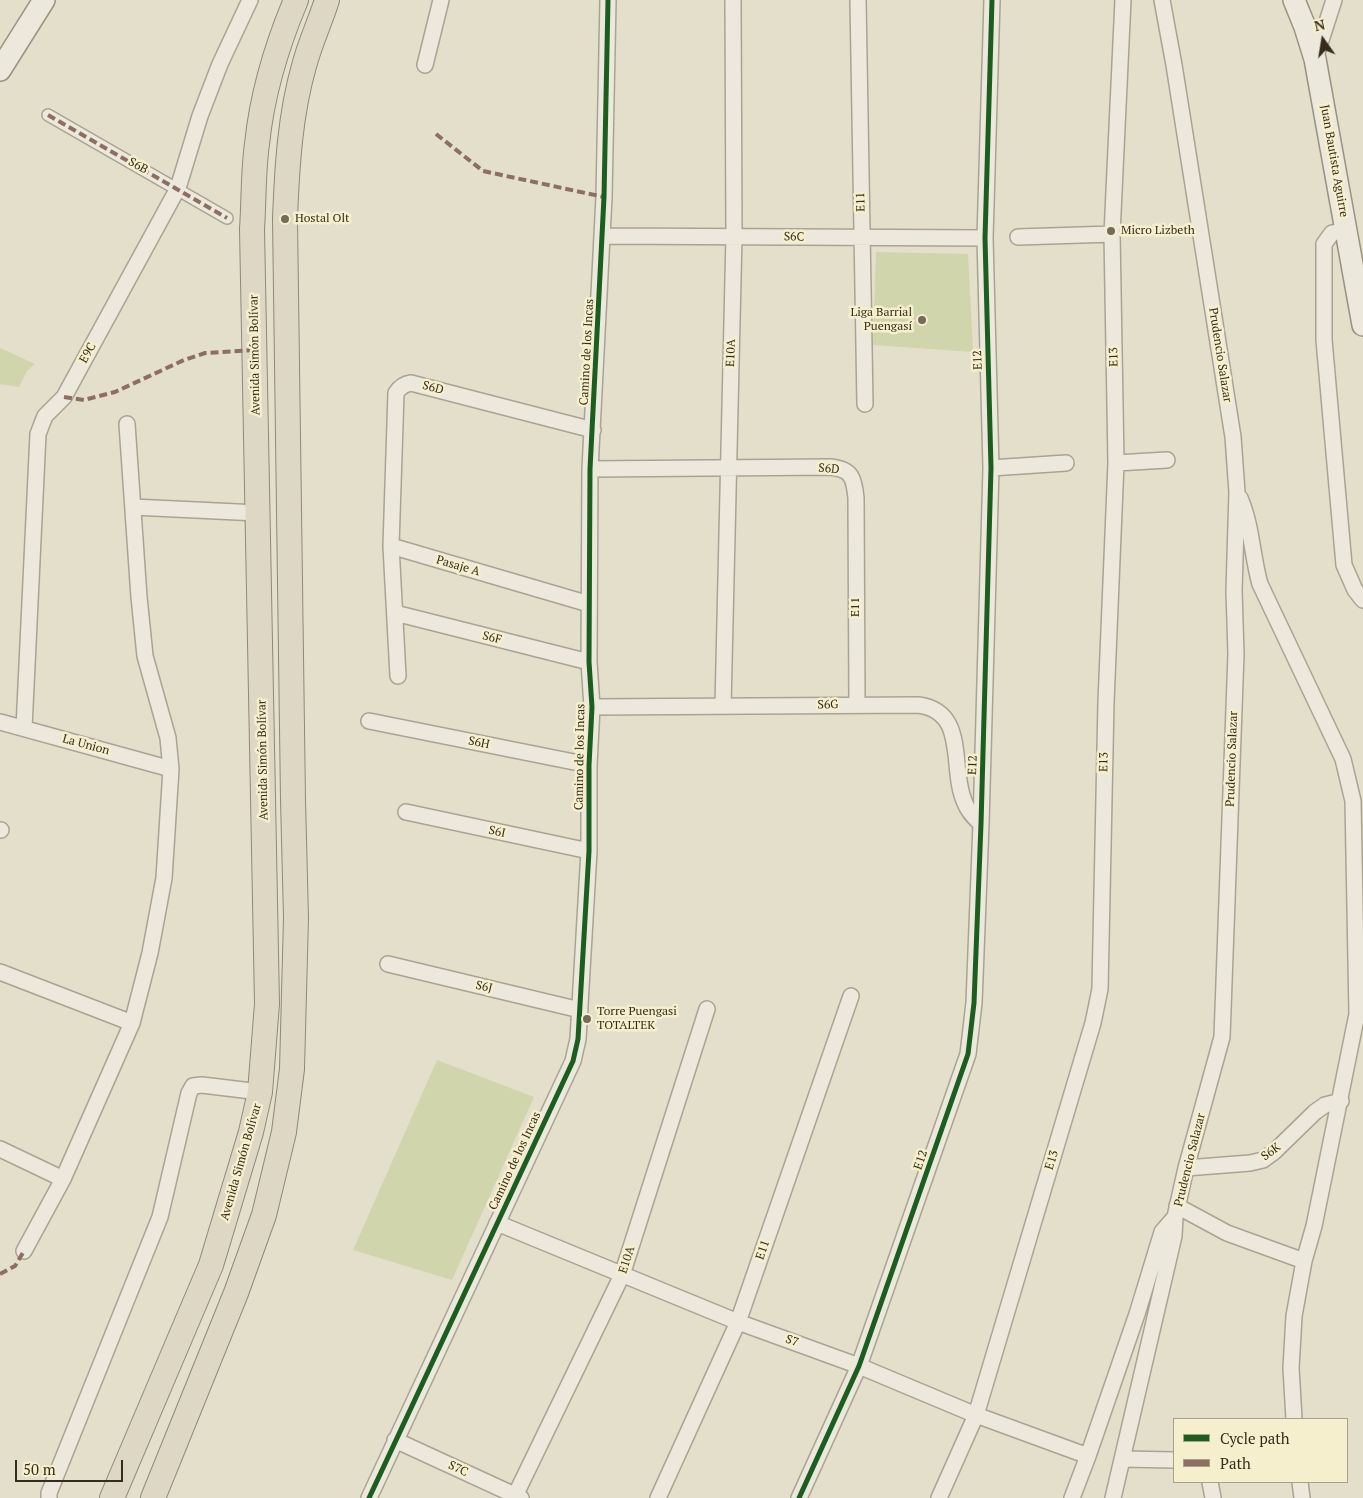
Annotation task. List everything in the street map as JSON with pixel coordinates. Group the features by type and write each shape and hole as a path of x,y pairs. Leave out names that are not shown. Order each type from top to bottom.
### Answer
{"highway":[{"name":"Avenida Simón Bolívar","path":"112,1498 211,1265 252,1132 260,1092 267,1004 252,229 256,144 274,63 296,0"},
{"path":"153,1498 236,1293 264,1215 284,1132 292,1069 296,918 285,219 288,156 294,114 304,66 327,0"}],"main road":[{"path":"0,70 44,0"},
{"name":"Juan Bautista Aguirre","path":"1294,0 1306,27 1315,59 1363,325"}],"street":[{"name":"E9C","path":"24,728 38,434 45,416 64,397 178,188 200,116 220,64 250,0"},
{"path":"425,64 441,0"},
{"name":"Camino de los Incas","path":"369,1498 573,1061 578,1038 589,852 589,764 592,707 589,662 590,469 603,236 608,0"},
{"name":"E10A","path":"723,706 734,236 733,0"},
{"name":"E11","path":"858,0 864,404"},
{"name":"E12","path":"799,1498 859,1366 968,1054 974,1003 991,468 985,238 992,0"},
{"name":"E13","path":"939,1498 976,1415 1093,1023 1100,988 1106,702 1116,463 1112,234 1123,0"},
{"name":"Prudencio Salazar","path":"1072,1498 1137,1314 1162,1232 1176,1212 1186,1168 1222,1037 1236,654 1234,591 1237,492 1233,438 1176,75 1162,0"},
{"path":"1315,59 1334,0"},
{"name":"S6B","path":"48,115 178,188 227,218"},
{"path":"1347,230 1332,233 1324,244 1324,340 1344,565 1363,600"},
{"path":"1018,237 1112,234"},
{"name":"S6C","path":"603,236 985,238"},
{"name":"S6D","path":"391,546 396,393 404,384 411,383 593,430"},
{"path":"24,1251 63,1179 132,1023 150,953 164,878 172,768 168,738 145,656 127,424"},
{"path":"1116,463 1166,460"},
{"path":"991,468 1066,463"},
{"name":"S6D","path":"590,469 839,468 851,474 854,480"},
{"name":"E11","path":"854,480 856,498 857,705"},
{"path":"1237,492 1246,513 1260,584 1343,759 1353,801 1357,1014 1341,1101 1314,1226 1304,1261 1294,1316 1292,1359 1294,1418"},
{"path":"133,507 258,512"},
{"path":"391,546 398,676"},
{"name":"Pasaje A","path":"391,546 589,604"},
{"name":"S6F","path":"395,613 589,662"},
{"name":"S6G","path":"592,707 929,706 941,713 953,732 962,795 970,812 981,824"},
{"name":"S6H","path":"369,721 589,764"},
{"name":"La Union","path":"0,722 172,768"},
{"name":"S6I","path":"406,812 589,852"},
{"name":"S6J","path":"388,964 580,1010"},
{"path":"0,972 132,1023"},
{"name":"E11","path":"658,1498 738,1322 851,996"},
{"name":"E10A","path":"517,1497 622,1275 707,1008"},
{"path":"49,1498 49,1493 160,1216 193,1086 202,1085 260,1092"},
{"name":"S6K","path":"1186,1168 1250,1163 1263,1160 1274,1152 1315,1112 1325,1105 1341,1101"},
{"path":"0,1149 63,1179"},
{"path":"1113,1498 1174,1236 1176,1212 1226,1234 1304,1261"},
{"name":"S7","path":"497,1224 738,1322 859,1366 976,1415 1088,1456"},
{"name":"S7C","path":"395,1440 517,1497"},
{"path":"1123,1459 1173,1460"},
{"path":"1210,1483 1213,1498"},
{"path":"1300,1483 1302,1498"}],"green space":[{"name":"Liga Barrial Puengasí","path":"876,252 968,254 973,352 873,345"},
{"path":"0,348 35,364 27,371 19,387 0,384"},
{"path":"437,1060 534,1097 452,1280 353,1250"}],"marked path":[{"path":"48,115 227,218"},
{"path":"436,134 483,171 604,197"},
{"path":"64,397 84,400 115,392 184,360 205,353 255,350"},
{"path":"0,1274 15,1266 24,1251"}],"cycle path":[{"path":"369,1498 573,1061 578,1039 589,851 589,765 592,707 589,662 590,469 604,197 608,0"},
{"path":"799,1498 859,1366 968,1054 974,1003 991,468 985,238 992,0"}],"place":[{"name":"Hostal Olt","path":"285,219"},
{"name":"Micro Lizbeth","path":"1111,231"},
{"name":"Liga Barrial Puengasí","path":"922,320"},
{"name":"Torre Puengasi TOTALTEK","path":"587,1019"}]}
